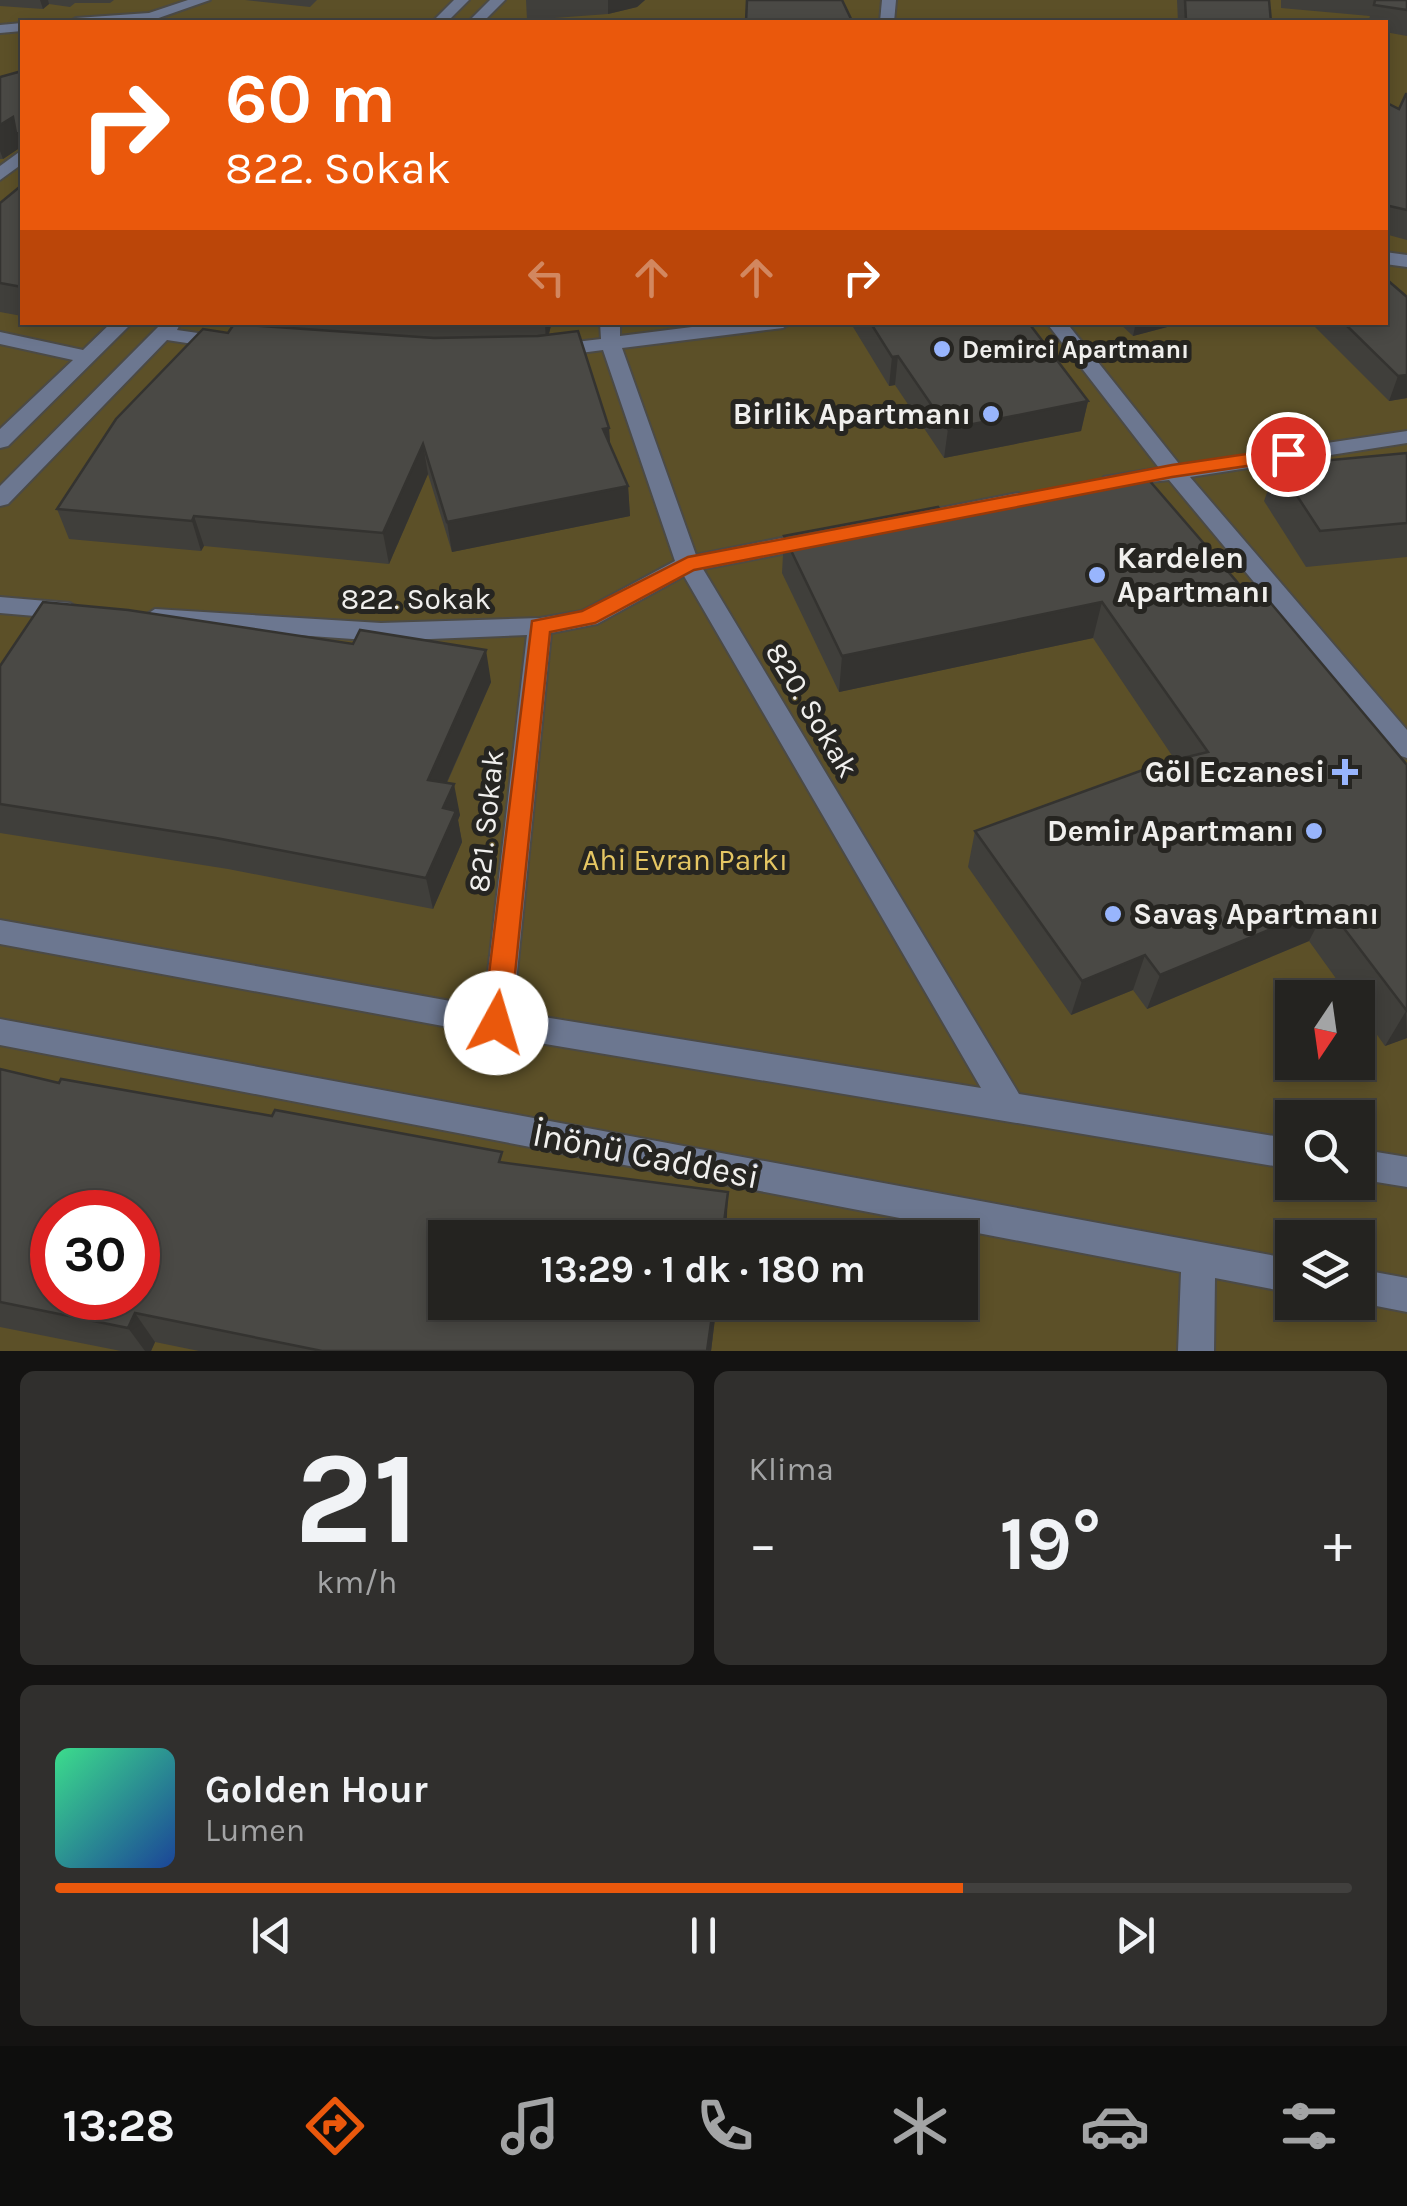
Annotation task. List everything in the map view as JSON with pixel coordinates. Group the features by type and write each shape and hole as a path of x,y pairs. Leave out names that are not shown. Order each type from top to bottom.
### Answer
{"street":[{"path":"106,20 150,17 204,0"},
{"path":"440,20 462,0"},
{"path":"478,20 498,0"},
{"path":"0,175 20,157"},
{"path":"0,441 121,325"},
{"path":"536,352 611,334 740,325"},
{"path":"1058,325 1172,471 1407,748"},
{"path":"0,499 168,328 246,346"},
{"name":"820. Sokak","path":"611,334 688,564 1010,1108"},
{"path":"0,338 88,357"},
{"path":"1095,486 1407,437"},
{"path":"882,527 1037,497"},
{"name":"822. Sokak","path":"138,616 381,632 540,626 588,618 688,564 843,534"},
{"path":"0,605 98,613"},
{"name":"821. Sokak","path":"496,1023 540,626"},
{"path":"0,932 496,1023 1275,1151"},
{"name":"İnönü Caddesi","path":"0,1032 1275,1273"},
{"path":"1375,1167 1407,1172"},
{"path":"1196,1351 1198,1260"},
{"path":"1375,1289 1407,1295"}],"green space":[{"name":"Ahi Evran Parkı","path":"0,0 1407,0 1407,1351 0,1351"}],"building":[{"path":"747,0 842,0 852,20 746,20"},
{"path":"1185,0 1269,0 1271,20 1186,20"},
{"path":"1375,0 1407,0 1407,10 1374,5"},
{"path":"20,72 20,134 16,133 13,117 0,125 0,77"},
{"path":"1407,94 1407,210 1388,206 1388,104 1399,109"},
{"path":"20,187 20,287 0,283 0,203"},
{"path":"1388,281 1407,297 1407,375 1398,376 1346,325 1388,325"},
{"path":"233,325 434,338 538,336 578,331 609,428 603,429 628,486 447,522 423,444 383,533 194,516 192,521 57,509 116,419 203,329 228,333"},
{"path":"872,325 1030,325 1088,401 948,429 898,356 892,357"},
{"path":"1407,453 1407,523 1320,531 1277,465"},
{"path":"1142,472 1251,598 1264,595 1407,765 1407,1011 1327,906 1160,975 1145,955 1082,981 975,831 1162,763 1208,752 1102,602 842,656 784,536 938,507 943,516"},
{"path":"43,602 128,610 353,644 360,630 486,650 428,780 454,784 443,808 456,811 426,878 216,838 0,804 0,666"},
{"path":"0,1069 59,1083 61,1079 272,1116 275,1110 502,1152 499,1162 728,1192 724,1220 428,1220 428,1320 711,1320 707,1351 322,1351 160,1318 160,1190 30,1190 30,1308 0,1302"},
{"path":"89,1320 132,1320 128,1328"}],"place":[{"name":"Demirci Apartmanı","path":"942,349"},
{"name":"Birlik Apartmanı","path":"991,414"},
{"name":"Kardelen Apartmanı","path":"1097,575"},
{"name":"Göl Eczanesi","path":"1345,772"},
{"name":"Demir Apartmanı","path":"1314,831"},
{"name":"Savaş Apartmanı","path":"1113,914"}],"route":[{"path":"496,1023 540,626 588,618 688,564 1172,471 1288,454"}]}
